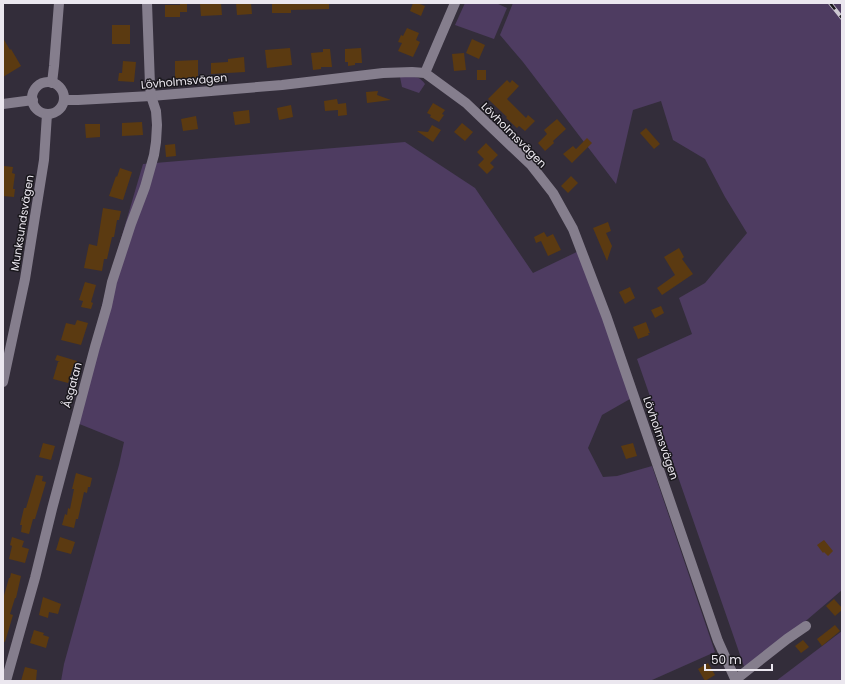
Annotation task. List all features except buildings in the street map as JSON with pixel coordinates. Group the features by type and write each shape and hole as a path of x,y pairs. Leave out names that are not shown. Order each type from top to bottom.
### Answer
{"street":[{"path":"52,83 59,3"},
{"name":"Åsgatan","path":"6,681 33,585 107,306 112,282 131,224 145,188 154,155 156,142 156,111 151,96 147,3"},
{"path":"425,73 455,3"},
{"name":"Lövholmsvägen","path":"64,100 151,96 267,86 383,73 425,73 466,103 531,165 553,193 572,229 590,271 607,318 718,640 735,681 787,639 806,626"},
{"path":"46,83 52,83 61,89 64,100 58,111 47,114 37,110 34,106 34,91 39,86 46,83"},
{"path":"3,104 33,100"},
{"name":"Munksundsvägen","path":"3,382 25,280 44,160 47,114"}],"shaded area":[{"path":"465,3 496,3 507,8 494,39 455,25"},
{"path":"513,3 842,3 842,590 746,672 637,359 692,334 679,298 705,283 747,233 725,197 705,159 673,140 661,101 633,110 616,184 523,62 500,35"},
{"path":"400,77 417,77 425,84 419,93 402,87"},
{"path":"405,142 475,188 533,273 585,248 637,395 602,415 588,448 603,477 617,476 652,466 715,652 652,680 653,681 61,681 64,664 124,442 72,421 106,290 143,164"},
{"path":"842,631 842,681 776,681"}],"railway":[{"path":"830,3 842,18"}]}
